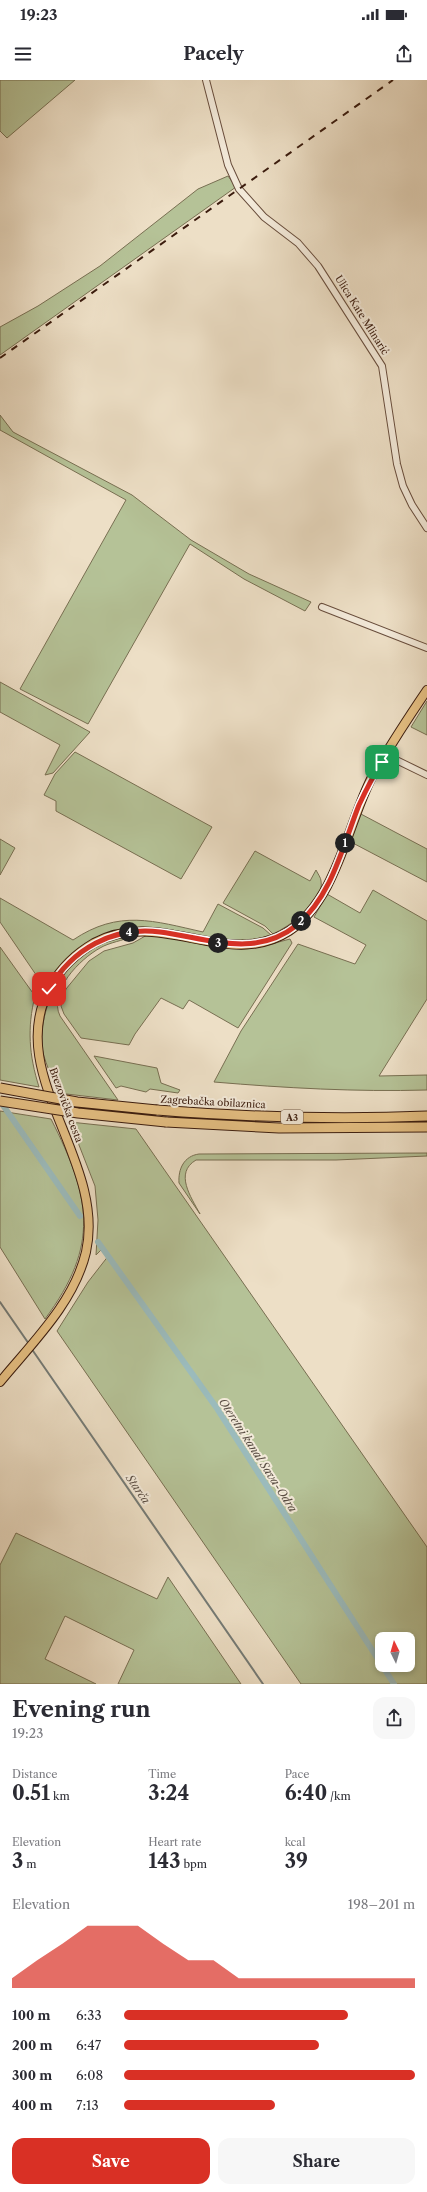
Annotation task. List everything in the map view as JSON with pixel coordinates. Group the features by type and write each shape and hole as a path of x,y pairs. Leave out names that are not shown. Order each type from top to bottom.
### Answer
{"highway":[{"name":"Zagrebačka obilaznica","path":"0,1088 78,1102 157,1110 278,1116 385,1118 427,1116"},
{"name":"A3","path":"0,1101 78,1113 166,1122 279,1128 427,1127"}],"main road":[{"name":"Brezovička cesta","path":"0,1382 38,1336 62,1304 76,1281 86,1253 89,1230 86,1197 81,1174 43,1076 37,1049 39,1016 51,985 64,967 81,951 99,941 121,933 159,932 214,943 240,945 261,942 288,931 308,914 320,897 336,866 365,792 386,755 427,690"}],"street":[{"name":"Ulica Kate Mlinarić","path":"206,80 228,165 239,189 264,217 298,244 318,266 377,356 385,375 396,458 403,486 412,505 427,528"},
{"path":"322,607 427,648"},
{"path":"386,755 427,775"}],"green space":[{"path":"0,80 75,80 7,138 0,131"},
{"path":"228,176 236,187 0,355 0,327 38,306 100,266 198,189"},
{"path":"0,415 13,432 132,495 191,540 249,574 311,602 305,611 244,579 190,544 88,724 20,689 126,500 0,430"},
{"path":"0,682 90,732 53,773 45,775 60,745 0,712"},
{"path":"427,701 427,735 411,727"},
{"path":"75,752 212,827 181,879 56,811 56,801 44,795 55,774"},
{"path":"359,813 427,849 427,882 349,841"},
{"path":"0,839 15,848 0,875"},
{"path":"255,851 310,881 316,870 321,880 321,889 312,905 296,920 273,934 265,926 223,903"},
{"path":"373,890 427,921 427,999 379,1076 427,1075 427,1090 320,1089 214,1082 241,1031 298,944 355,964 366,945 314,917 327,894 360,913"},
{"path":"0,898 73,940 90,930 106,924 137,920 168,924 203,932 218,904 263,928 271,935 246,940 234,940 152,927 115,931 99,937 83,946 69,958 45,988 0,922"},
{"path":"147,935 241,949 266,946 290,939 292,943 238,1028 189,1000 183,1009 161,998 135,1034 129,1045 81,1038 64,1014 61,1006 66,989 89,961 104,951 133,943"},
{"path":"132,936 104,946 92,953 75,968 62,986 58,996 57,1006 60,1016 118,1100 58,1093 46,1062 42,1046 43,1027 47,1007 54,989 65,973 78,959 94,948 112,940"},
{"path":"0,947 35,996 32,1008 30,1042 33,1064 39,1087 0,1080"},
{"path":"94,1056 157,1068 161,1083 180,1090 178,1093 150,1089 146,1092 121,1086 116,1088"},
{"path":"0,1111 51,1119 75,1173 81,1197 84,1221 82,1244 75,1268 63,1292 45,1319 0,1247"},
{"path":"70,1122 136,1129 427,1547 427,1684 301,1684 57,1331 88,1282 109,1255 103,1248 96,1255 98,1220 95,1186"},
{"path":"427,1153 427,1156 336,1160 196,1160 189,1165 185,1178 186,1186 200,1214 179,1183 183,1164 189,1157 199,1154"},
{"path":"16,1533 157,1599 168,1577 241,1684 118,1684 134,1650 65,1616 45,1659 96,1684 0,1684 0,1565"}],"waterway":[{"name":"Oteretni kanal Sava-Odra","path":"0,1101 80,1216"},
{"name":"Oteretni kanal Sava-Odra","path":"98,1242 216,1407 394,1684"},
{"name":"Starča","path":"0,1302 29,1344"},
{"name":"Starča","path":"31,1348 263,1684"}],"railway":[{"path":"0,358 393,80"}],"route":[{"path":"49,989 60,972 81,951 90,945 121,933 139,931 159,932 214,943 240,945 261,942 288,931 298,924 312,910 327,885 336,866 359,805 382,762"}]}
